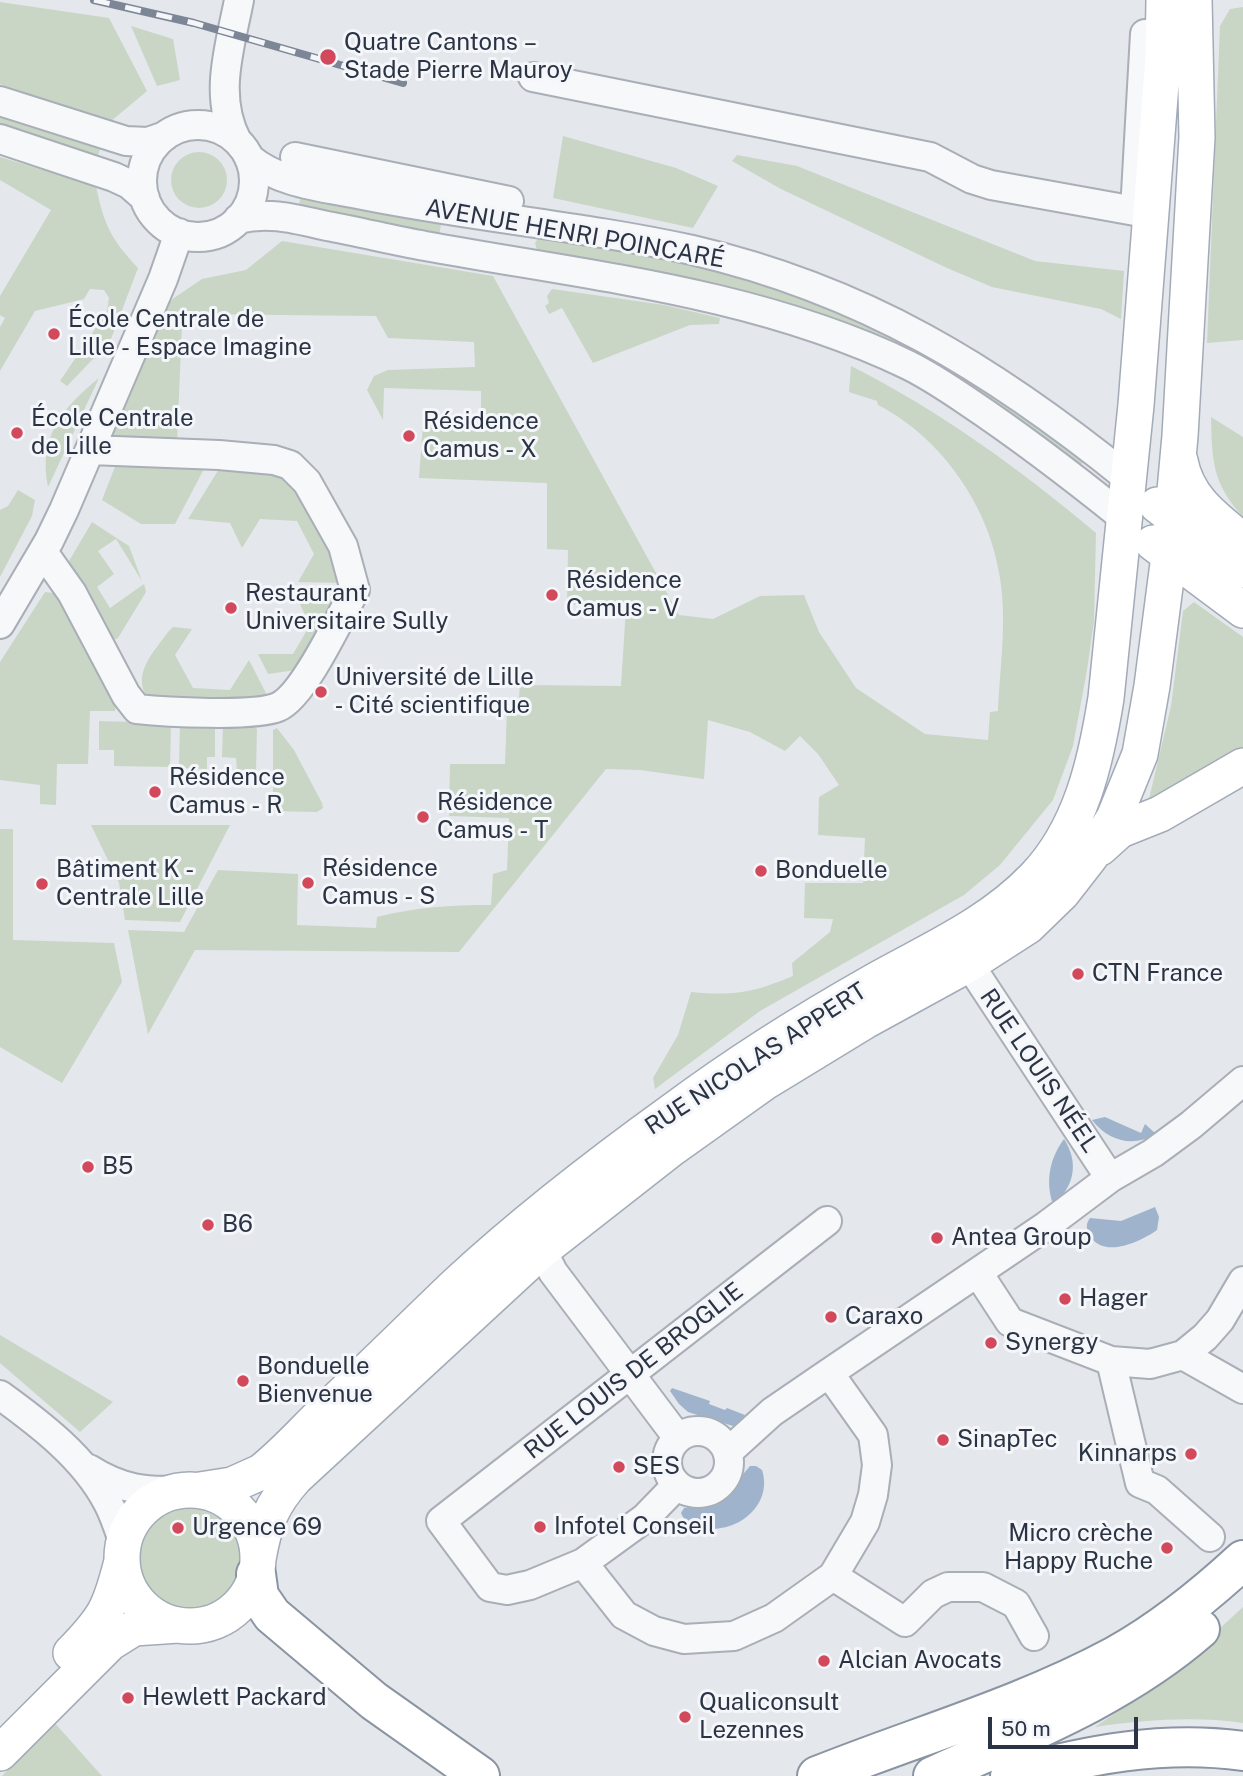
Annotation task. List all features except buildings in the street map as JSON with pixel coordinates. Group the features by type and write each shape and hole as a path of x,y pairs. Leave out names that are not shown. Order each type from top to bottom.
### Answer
{"highway":[{"path":"820,1774 1006,1707 1116,1655 1177,1616 1243,1560"},
{"path":"257,1567 259,1596 272,1615 374,1701 481,1776"},
{"path":"933,1776 1096,1701 1138,1676 1187,1641 1243,1590"},
{"path":"1010,1776 1088,1756 1143,1748 1190,1746 1243,1751"}],"main road":[{"path":"1154,527 1164,416 1154,46 1164,0"},
{"path":"1195,0 1197,137 1163,327 1164,416 1191,492 1198,502 1243,541"},
{"path":"1164,416 1129,479 1154,527 1243,610"},
{"path":"1154,527 1243,570"},
{"name":"RUE NICOLAS APPERT","path":"257,1567 267,1518 295,1478 542,1250 671,1149 765,1082 854,1027 1007,941 1048,908 1090,857 1114,818 1140,754 1150,697 1154,527"},
{"name":"RUE NICOLAS APPERT","path":"1007,941 1035,915 1074,860 1114,778 1131,709 1154,527"},
{"name":"RUE NICOLAS APPERT","path":"191,1490 245,1480 270,1464 468,1275 532,1220 673,1110 803,1023 969,931 999,910 1038,875 1060,844 1077,812 1100,739 1113,646 1154,527"},
{"path":"1090,857 1120,830 1160,814 1243,766"},
{"path":"0,1724 96,1628 112,1601 129,1528 144,1507 159,1497 191,1490 221,1497 244,1517 254,1537 257,1567 247,1595 231,1612 204,1624 134,1628 110,1643 0,1753"},
{"path":"123,1552 125,1577 137,1600 156,1617 180,1625"}],"street":[{"path":"0,139 129,184 145,198 158,220 179,233 191,236 211,235 228,228 246,209 253,190 253,170 229,127 224,104 226,63 239,0"},
{"path":"533,77 930,157 972,179 991,185 1135,212 1154,46"},
{"path":"0,101 126,141 148,142 196,121 208,109 226,63"},
{"path":"145,198 142,180 146,161 156,145 176,131 215,128 243,149"},
{"name":"AVENUE HENRI POINCARÉ","path":"243,149 268,172 290,180 419,206 664,245 731,260 806,283 879,314 955,354 1043,413 1129,479"},
{"name":"AVENUE HENRI POINCARÉ","path":"295,157 509,201"},
{"name":"AVENUE HENRI POINCARÉ","path":"238,219 261,215 283,217 411,244 694,293 796,321 866,347 920,372 988,415 1073,477 1154,527"},
{"path":"0,624 43,552 90,450 163,279 179,233"},
{"path":"43,552 72,593 126,695 137,709 254,712 279,707 304,682 355,590 343,546 307,482 290,465 274,460 219,455 90,450"},
{"name":"RUE LOUIS NÉEL","path":"969,964 1110,1178"},
{"name":"RUE LOUIS NÉEL","path":"728,1452 772,1412 978,1273 1110,1178 1153,1153 1243,1081"},
{"name":"RUE LOUIS DE BROGLIE","path":"583,1563 530,1585 507,1590 490,1587 441,1521 827,1221"},
{"path":"542,1250 553,1272 678,1438"},
{"path":"978,1273 1010,1322 1111,1361 1150,1364 1183,1355 1220,1320 1243,1281"},
{"path":"1183,1355 1243,1389"},
{"path":"1111,1361 1140,1483 1157,1490 1210,1537"},
{"path":"677,1485 645,1518 583,1563 624,1615 654,1631 684,1639 734,1636 774,1618 833,1576 865,1522 873,1495 877,1465 873,1435 829,1373"},
{"path":"0,1395 81,1464 102,1478 126,1488 157,1492 191,1490"},
{"path":"707,1432 716,1436 728,1452 727,1473 715,1489 695,1493 685,1491 670,1477 667,1456 671,1446 687,1433 707,1432"},
{"path":"81,1464 109,1504 123,1552"},
{"path":"833,1576 905,1622 933,1594 948,1587 983,1587 1016,1604 1034,1636"}],"green space":[{"path":"0,2 109,18 147,91 110,122 0,84"},
{"path":"1243,7 1243,340 1207,343 1220,26 1230,9"},
{"path":"131,26 173,39 180,80 157,86"},
{"path":"0,109 102,144 96,161 0,130"},
{"path":"563,136 676,168 718,186 693,228 553,198"},
{"path":"199,152 219,160 227,180 219,200 199,208 179,200 171,180 179,160"},
{"path":"737,155 797,166 1035,261 1124,271 1121,319 1101,309 992,287 947,268 781,189 732,161"},
{"path":"0,157 96,186 110,231 138,268 106,352 93,359 67,386 60,381 107,311 109,298 104,290 90,289 84,299 35,311 0,371 0,327 5,318 0,315 0,296 51,210 0,180"},
{"path":"302,191 442,219 438,242 297,213"},
{"path":"539,237 698,261 818,298 978,378 1086,458 1080,466 923,359 543,253 537,250 535,243"},
{"path":"282,241 493,276 679,615 713,619 760,596 804,595 819,632 856,688 925,734 988,740 990,712 998,711 1003,628 1000,578 986,526 959,477 942,455 901,419 878,405 877,401 849,392 851,366 916,402 1009,464 1096,533 1094,621 1087,670 1073,746 1053,800 1000,865 964,895 760,1011 655,1089 653,1078 678,1035 691,992 743,992 793,976 792,963 830,932 833,919 804,918 805,883 863,883 865,838 818,835 819,797 839,785 818,754 800,736 785,751 750,732 708,720 704,779 640,770 606,769 459,952 195,950 148,1034 128,930 184,932 218,870 298,874 297,925 376,928 377,917 406,911 491,905 493,874 507,870 509,818 449,816 450,764 505,764 507,709 518,709 520,685 621,686 626,607 567,604 568,550 547,549 547,483 419,478 423,424 481,425 481,391 384,388 383,420 367,390 374,376 388,370 475,367 474,342 388,338 376,316 190,314 182,323 177,443 108,442 161,310 202,279 246,270"},
{"path":"552,289 664,305 720,318 719,324 690,325 593,363 562,308 549,314 545,306 549,303 547,296"},
{"path":"99,378 48,487 47,453 56,425 74,401"},
{"path":"1211,417 1243,437 1243,517 1225,493 1216,470"},
{"path":"118,459 204,466 204,469 175,524 141,524 102,500"},
{"path":"219,469 287,474 346,579 345,583 298,582 314,554 297,521 260,519 242,548 230,523 188,519"},
{"path":"18,490 35,500 32,516 0,577 0,510 8,506"},
{"path":"92,522 129,546 142,581 116,539 98,551 114,574 97,587 110,608 144,584 146,592 118,638 114,640 108,635 69,561"},
{"path":"45,592 61,594 117,696 115,711 90,711 88,764 57,764 56,805 40,804 40,785 0,780 0,662"},
{"path":"295,594 342,594 302,669 268,674 258,654 293,654 310,625"},
{"path":"1194,602 1243,637 1243,754 1154,805 1149,799 1171,706 1183,611"},
{"path":"173,627 192,629 175,655 193,688 230,690 249,660 269,699 255,702 147,697 143,688 143,671 151,655"},
{"path":"99,721 171,723 170,767 114,766 114,750 99,750"},
{"path":"180,723 215,723 215,757 207,757 207,769 179,768"},
{"path":"223,723 250,724 257,729 256,770 237,770 236,758 222,757"},
{"path":"277,728 294,750 322,803 323,808 317,812 273,811 273,730"},
{"path":"91,825 230,825 180,922 125,920 119,883"},
{"path":"0,829 13,829 13,940 114,943 122,982 62,1083 0,1047"},
{"path":"0,1335 113,1402 80,1432 0,1363"},
{"path":"190,1509 209,1512 226,1523 237,1540 240,1559 237,1578 226,1595 209,1606 190,1609 171,1606 154,1595 143,1578 140,1559 143,1540 154,1523 171,1512"},
{"path":"1243,1607 1243,1723 1169,1720 1095,1727 1167,1677"},
{"path":"53,1721 102,1776 2,1776"}],"water":[{"path":"1105,1117 1141,1133 1145,1124 1156,1134 1139,1141 1121,1140 1106,1133 1092,1120"},
{"path":"1064,1139 1072,1156 1072,1174 1066,1190 1053,1204 1049,1187 1050,1170"},
{"path":"1155,1207 1159,1217 1157,1230 1131,1243 1103,1246 1095,1242 1088,1232 1090,1218 1121,1221"},
{"path":"672,1388 710,1401 709,1404 725,1410 727,1408 745,1415 740,1423 733,1426 688,1412 670,1391"},
{"path":"750,1466 762,1470 764,1485 755,1509 745,1518 720,1528 706,1528 684,1519 681,1513 684,1508 699,1507 721,1500"}],"railway":[{"path":"94,0 194,23 403,83"}],"place":[{"name":"Quatre Cantons – Stade Pierre Mauroy","path":"328,57"},
{"name":"École Centrale de Lille - Espace Imagine","path":"54,334"},
{"name":"École Centrale de Lille","path":"17,433"},
{"name":"Résidence Camus - X","path":"409,436"},
{"name":"Résidence Camus - V","path":"552,595"},
{"name":"Restaurant Universitaire Sully","path":"231,608"},
{"name":"Université de Lille ‐ Cité scientifique","path":"321,692"},
{"name":"Résidence Camus - R","path":"155,792"},
{"name":"Résidence Camus - T","path":"423,817"},
{"name":"Bonduelle","path":"761,871"},
{"name":"Résidence Camus - S","path":"308,883"},
{"name":"Bâtiment K - Centrale Lille","path":"42,884"},
{"name":"CTN France","path":"1078,974"},
{"name":"B5","path":"88,1167"},
{"name":"B6","path":"208,1225"},
{"name":"Antea Group","path":"937,1238"},
{"name":"Hager","path":"1065,1299"},
{"name":"Caraxo","path":"831,1317"},
{"name":"Synergy","path":"991,1343"},
{"name":"Bonduelle Bienvenue","path":"243,1381"},
{"name":"SinapTec","path":"943,1440"},
{"name":"Kinnarps","path":"1191,1454"},
{"name":"SES","path":"619,1467"},
{"name":"Infotel Conseil","path":"540,1527"},
{"name":"Urgence 69","path":"178,1528"},
{"name":"Micro crèche Happy Ruche","path":"1167,1548"},
{"name":"Alcian Avocats","path":"824,1661"},
{"name":"Hewlett Packard","path":"128,1698"},
{"name":"Qualiconsult Lezennes","path":"685,1717"}]}
